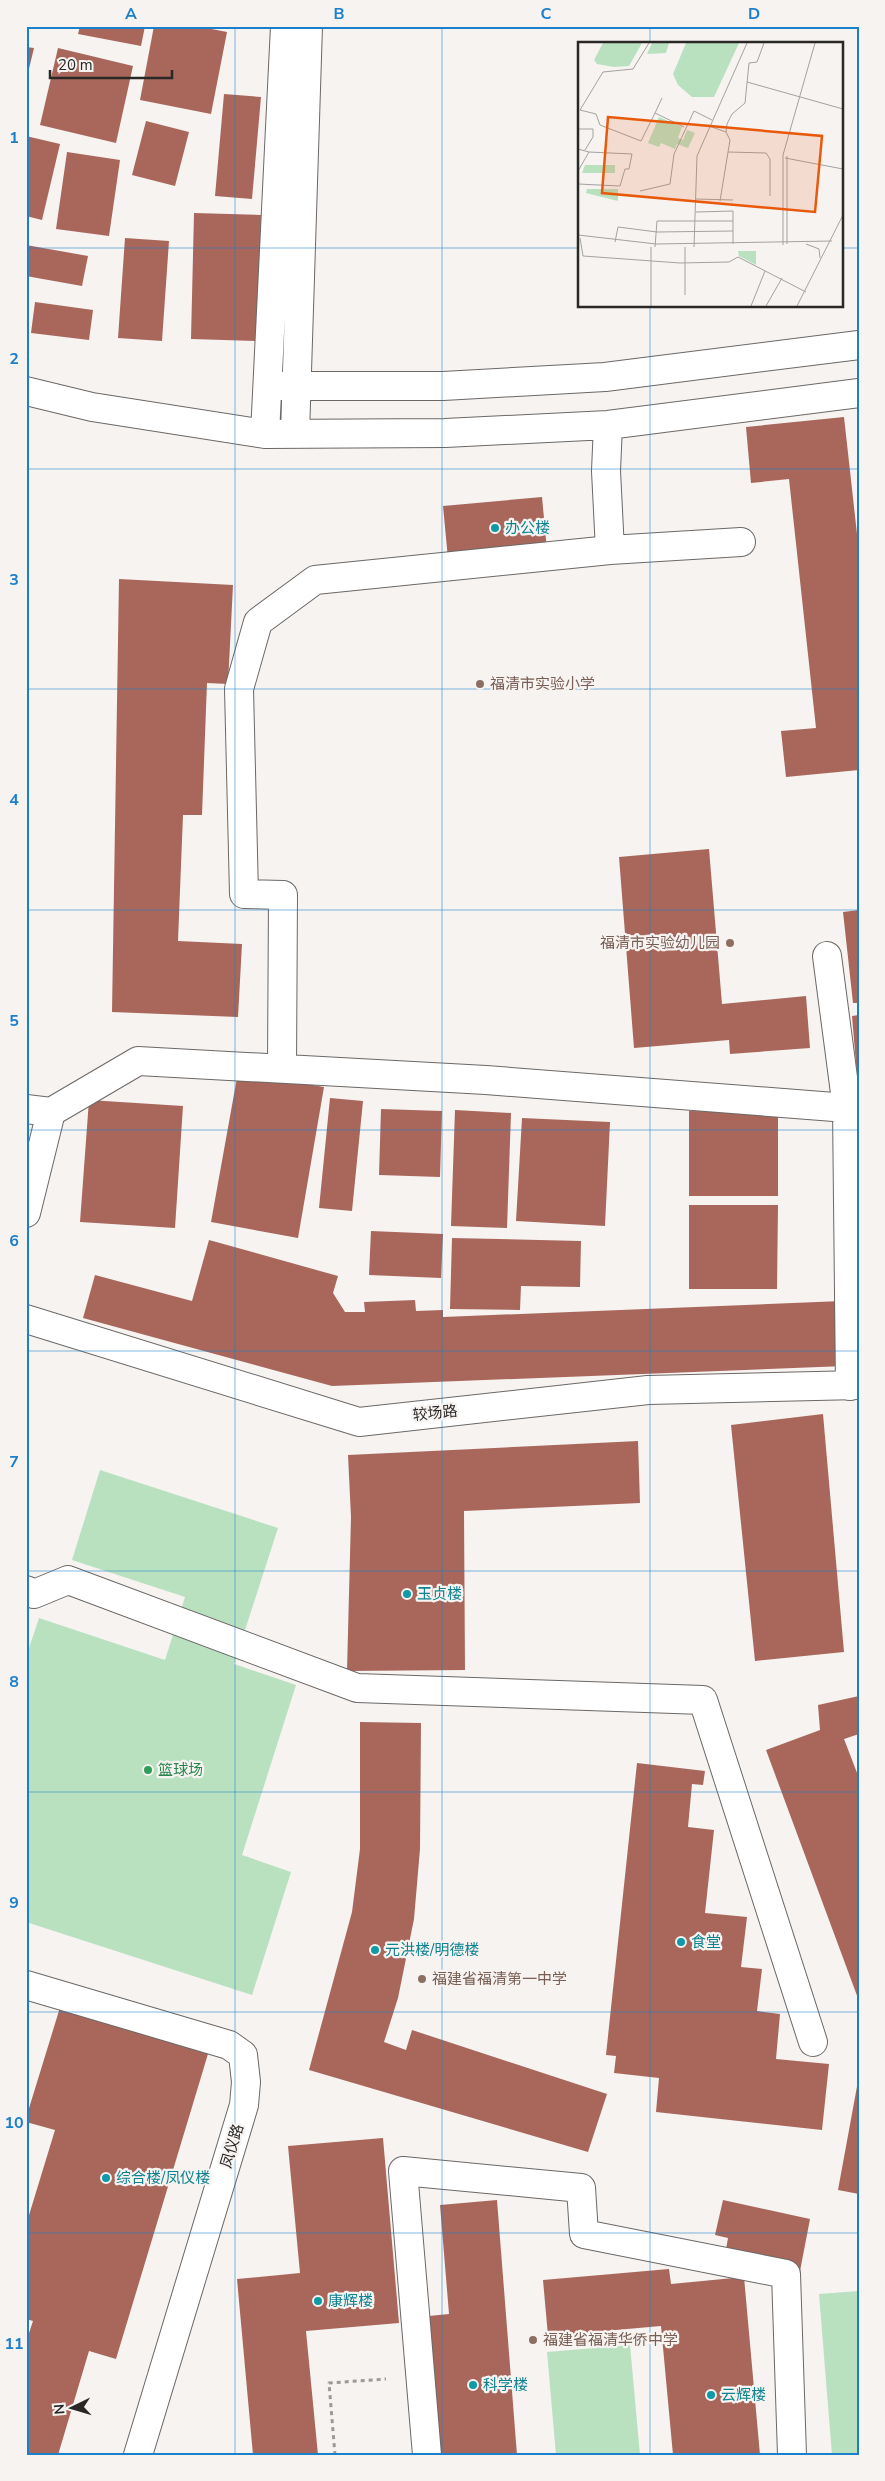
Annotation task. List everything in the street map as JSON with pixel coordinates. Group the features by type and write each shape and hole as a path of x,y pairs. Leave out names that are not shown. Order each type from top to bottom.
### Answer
{"street":[{"path":"265,434 285,26"},
{"path":"295,434 308,26"},
{"path":"268,386 443,386 606,377 859,345"},
{"path":"26,391 92,407 265,434 445,433 608,425 859,393"},
{"path":"608,425 606,471 610,550"},
{"path":"282,1067 283,895 244,894 239,689 258,622 315,580 610,550 741,542"},
{"path":"827,956 847,1108 854,1386"},
{"path":"26,1213 39,1111 138,1061 282,1067 847,1108"},
{"name":"较场路","path":"26,1319 359,1422 648,1390 854,1386"},
{"path":"29,1600 68,1580 357,1688 704,1700 813,2042"},
{"name":"凤仪路","path":"26,1985 230,2045 243,2055 246,2082 244,2105 138,2455"},
{"path":"427,2455 403,2171 581,2188 584,2234 786,2274 792,2455"}],"path":[{"path":"335,2455 329,2383 382,2379"}],"green space":[{"name":"篮球场","path":"100,1470 278,1528 234,1664 296,1685 242,1855 291,1872 252,1995 26,1922 26,1657 39,1618 165,1660 185,1597 72,1560"},
{"path":"859,2291 859,2455 832,2455 819,2294"},
{"path":"630,2345 640,2455 556,2455 547,2352"}],"building":[{"path":"80,26 145,26 141,46 78,34"},
{"path":"154,26 196,26 227,32 211,114 140,100"},
{"path":"26,47 34,48 27,77 26,77"},
{"path":"58,48 133,66 116,143 40,125"},
{"path":"224,94 261,97 252,199 215,196"},
{"path":"146,121 189,132 175,186 132,175"},
{"path":"26,136 60,144 42,220 26,216"},
{"path":"67,152 120,160 109,236 56,229"},
{"path":"194,213 261,215 258,341 191,339"},
{"path":"125,238 169,241 162,341 118,338"},
{"path":"26,245 88,256 82,286 26,276"},
{"path":"35,302 93,310 89,340 31,333"},
{"path":"844,417 859,552 859,770 786,777 781,731 816,728 789,479 751,483 746,427"},
{"name":"办公楼","path":"542,497 547,550 448,559 443,506"},
{"path":"119,579 233,585 228,684 207,683 202,815 183,815 178,941 242,944 238,1017 112,1012"},
{"path":"709,849 722,1004 806,996 810,1048 730,1054 729,1040 634,1048 619,857"},
{"path":"859,910 859,1003 853,1003 843,912"},
{"path":"859,1015 859,1076 857,1076 852,1016"},
{"path":"238,1072 324,1087 298,1238 211,1222"},
{"path":"330,1098 363,1101 352,1211 319,1208"},
{"path":"89,1100 183,1106 175,1228 80,1222"},
{"path":"381,1109 442,1111 440,1177 379,1175"},
{"path":"455,1110 511,1113 507,1228 451,1226"},
{"path":"689,1111 778,1112 778,1196 689,1196"},
{"path":"522,1118 610,1122 605,1226 516,1221"},
{"path":"689,1205 778,1205 777,1289 689,1289"},
{"path":"371,1231 443,1234 441,1278 369,1275"},
{"path":"452,1238 581,1241 580,1287 521,1286 520,1310 450,1309"},
{"path":"209,1240 338,1276 333,1293 345,1312 365,1312 364,1302 415,1300 416,1311 443,1310 443,1317 842,1301 845,1366 332,1386 83,1318 95,1275 192,1301"},
{"path":"823,1414 844,1652 755,1661 731,1425"},
{"name":"玉贞楼","path":"638,1441 640,1503 464,1511 465,1670 347,1671 351,1517 348,1455"},
{"path":"859,1696 859,1734 844,1739 859,1778 859,2001 766,1750 820,1730 818,1705"},
{"name":"元洪楼/明德楼","path":"360,1722 421,1723 420,1849 414,1919 398,1998 384,2042 406,2050 412,2030 607,2094 588,2152 309,2070 352,1912 360,1849"},
{"name":"食堂","path":"637,1763 705,1771 703,1785 692,1784 688,1827 714,1830 705,1913 747,1917 741,1967 762,1969 757,2011 780,2014 776,2059 829,2064 822,2130 656,2112 659,2078 614,2073 616,2056 606,2055"},
{"name":"综合楼/凤仪楼","path":"66,1988 214,2034 116,2359 89,2351 58,2455 26,2455 26,2342 33,2321 26,2319 26,2225 55,2130 26,2122 26,2118"},
{"path":"859,2081 859,2194 838,2190"},
{"name":"康辉楼","path":"383,2138 399,2323 306,2331 318,2455 253,2455 237,2279 300,2273 288,2146"},
{"name":"科学楼","path":"497,2200 517,2455 440,2455 429,2316 449,2314 440,2205"},
{"path":"723,2200 810,2219 800,2271 725,2255 728,2238 715,2235"},
{"name":"云辉楼","path":"669,2269 671,2284 744,2277 760,2455 673,2455 661,2326 548,2336 543,2280"}],"place":[{"name":"办公楼","path":"495,528"},
{"name":"福清市实验小学","path":"480,684"},
{"name":"福清市实验幼儿园","path":"730,943"},
{"name":"玉贞楼","path":"407,1594"},
{"name":"篮球场","path":"148,1770"},
{"name":"食堂","path":"681,1942"},
{"name":"元洪楼/明德楼","path":"375,1950"},
{"name":"福建省福清第一中学","path":"422,1979"},
{"name":"综合楼/凤仪楼","path":"106,2178"},
{"name":"康辉楼","path":"318,2301"},
{"name":"福建省福清华侨中学","path":"533,2340"},
{"name":"科学楼","path":"473,2385"},
{"name":"云辉楼","path":"711,2395"}]}
